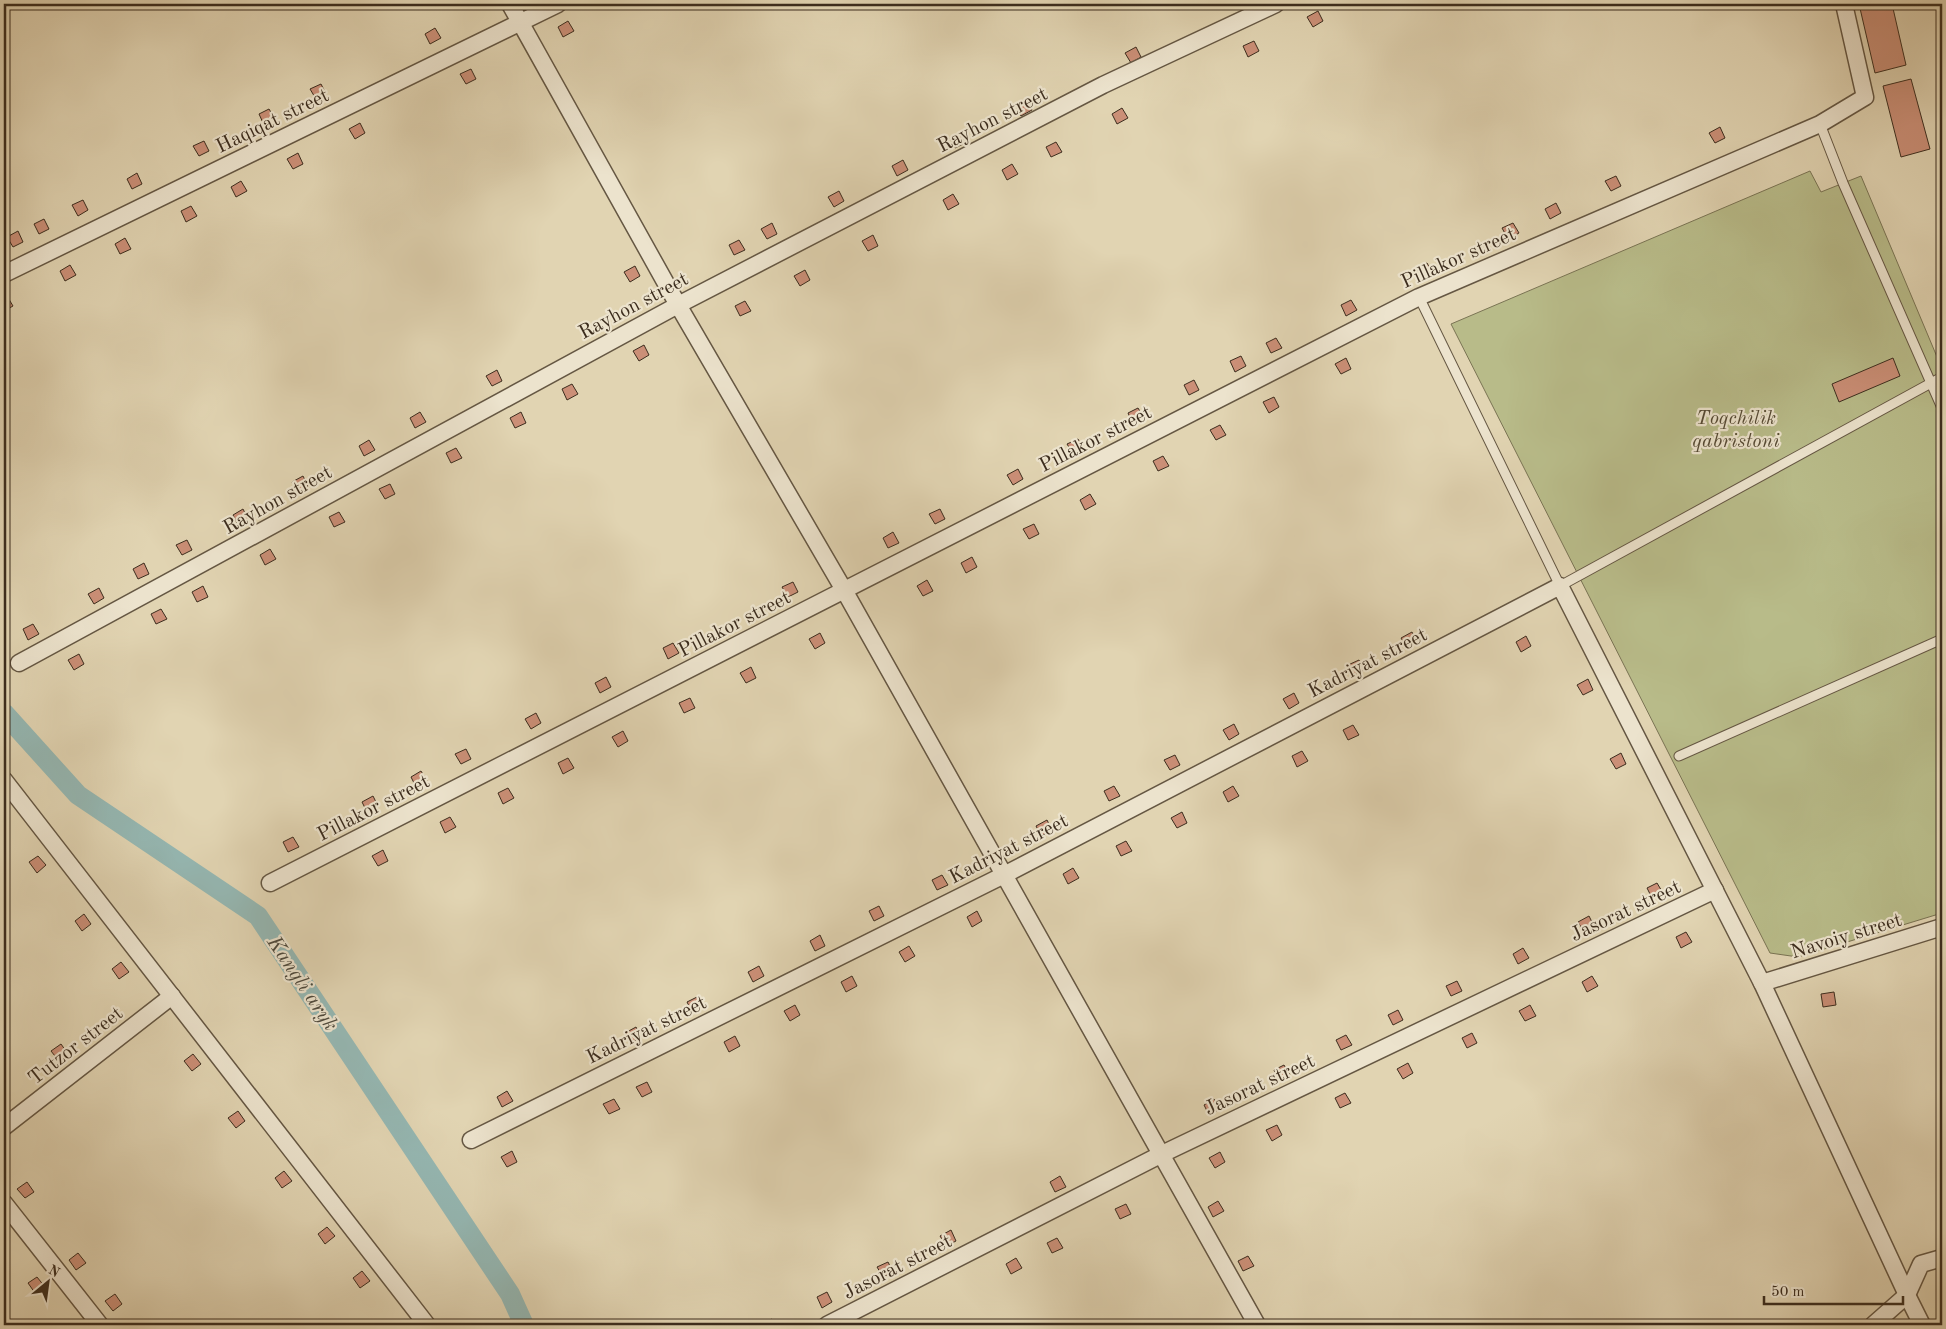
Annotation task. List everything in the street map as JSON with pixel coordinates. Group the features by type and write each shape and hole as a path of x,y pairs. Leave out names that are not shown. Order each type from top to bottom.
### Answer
{"street":[{"path":"510,4 678,304 844,590 1258,1325"},
{"name":"Haqiqat street","path":"4,274 558,4"},
{"name":"Rayhon street","path":"19,663 678,304 1103,85 1276,4"},
{"name":"Pillakor street","path":"270,883 1419,297 1820,124 1865,97 1844,4"},
{"path":"1560,586 1762,983 1906,1295 1922,1325"},
{"name":"Kadriyat street","path":"471,1140 1004,875 1560,586"},
{"path":"4,780 427,1325"},
{"name":"Jasorat street","path":"827,1325 1162,1154 1715,890"},
{"name":"Navoiy street","path":"1762,983 1942,927"},
{"name":"Tutzor street","path":"4,1127 172,996"},
{"path":"4,1203 100,1325"},
{"path":"1873,1325 1906,1295 1921,1264 1942,1258"}],"lane":[{"path":"1820,124 1843,183 1942,408"},
{"path":"1419,297 1560,586 1942,377"},
{"path":"1679,756 1942,639"}],"green space":[{"name":"Toqchilik qabristoni","path":"1810,171 1821,192 1861,176 1940,364 1942,363 1942,913 1798,957 1770,953 1451,324"}],"building":[{"path":"617,4 630,4 620,9"},
{"path":"1859,4 1892,4 1906,65 1875,73"},
{"path":"1318,11 1323,21 1313,27 1307,17"},
{"path":"568,21 574,31 563,37 558,27"},
{"path":"435,28 441,38 430,44 425,34"},
{"path":"1254,41 1259,51 1248,57 1243,46"},
{"path":"1136,47 1141,57 1131,63 1125,53"},
{"path":"471,69 476,79 466,84 460,74"},
{"path":"1911,79 1930,149 1901,157 1883,86"},
{"path":"321,84 326,94 316,99 310,89"},
{"path":"1026,100 1032,110 1021,116 1016,106"},
{"path":"1122,108 1128,118 1117,124 1112,114"},
{"path":"269,109 275,119 264,125 259,114"},
{"path":"360,123 365,133 355,139 349,129"},
{"path":"1720,127 1725,138 1715,143 1709,133"},
{"path":"960,133 965,143 955,148 950,138"},
{"path":"204,141 209,151 199,156 193,146"},
{"path":"1056,142 1062,152 1051,157 1046,147"},
{"path":"298,153 303,164 293,169 287,159"},
{"path":"903,160 908,170 897,176 892,166"},
{"path":"1012,164 1018,174 1007,180 1002,170"},
{"path":"137,173 142,184 132,189 127,179"},
{"path":"1616,176 1621,186 1611,191 1605,181"},
{"path":"241,181 247,191 236,197 231,187"},
{"path":"839,191 844,201 834,207 828,197"},
{"path":"953,194 959,204 948,210 943,200"},
{"path":"83,200 88,210 78,216 72,205"},
{"path":"1556,203 1561,213 1550,219 1545,209"},
{"path":"191,206 197,216 186,222 181,211"},
{"path":"44,219 49,229 39,234 34,224"},
{"path":"772,223 777,234 767,239 761,229"},
{"path":"1513,223 1519,233 1508,239 1502,228"},
{"path":"18,231 23,242 13,247 7,237"},
{"path":"873,235 878,246 868,251 862,241"},
{"path":"125,238 131,249 120,254 115,244"},
{"path":"739,240 745,250 734,255 729,245"},
{"path":"1427,263 1432,272 1422,278 1416,268"},
{"path":"70,265 76,275 65,281 60,271"},
{"path":"635,266 640,276 630,282 624,272"},
{"path":"805,270 810,280 800,286 794,276"},
{"path":"7,296 13,306 4,311 4,298"},
{"path":"1351,300 1357,310 1346,316 1341,305"},
{"path":"745,301 751,311 740,316 735,306"},
{"path":"1276,338 1282,348 1271,353 1266,343"},
{"path":"644,345 649,355 639,361 633,351"},
{"path":"1241,356 1246,366 1235,372 1230,361"},
{"path":"1346,358 1351,369 1341,374 1335,364"},
{"path":"1893,358 1900,376 1839,402 1832,384"},
{"path":"497,370 502,381 492,386 486,376"},
{"path":"1194,380 1199,390 1189,395 1184,385"},
{"path":"572,384 578,394 567,400 562,389"},
{"path":"1274,397 1279,407 1269,413 1263,402"},
{"path":"1138,408 1144,418 1133,424 1128,413"},
{"path":"420,412 426,422 415,428 410,418"},
{"path":"521,412 526,423 515,428 510,418"},
{"path":"1220,425 1226,435 1216,440 1210,430"},
{"path":"1078,439 1083,449 1073,454 1067,444"},
{"path":"369,440 375,450 364,456 359,446"},
{"path":"456,448 462,458 451,463 446,453"},
{"path":"1163,456 1169,466 1158,471 1153,461"},
{"path":"1018,469 1023,479 1013,485 1007,475"},
{"path":"303,476 308,486 298,492 292,482"},
{"path":"390,484 395,494 385,499 379,489"},
{"path":"1090,494 1096,504 1085,510 1080,500"},
{"path":"243,509 248,519 238,525 233,515"},
{"path":"940,509 945,519 935,524 929,514"},
{"path":"339,512 345,522 334,527 329,517"},
{"path":"1034,524 1039,534 1029,539 1023,529"},
{"path":"893,532 899,543 888,548 883,538"},
{"path":"187,540 192,550 182,555 176,545"},
{"path":"270,549 276,559 265,565 260,555"},
{"path":"972,557 977,567 966,573 961,563"},
{"path":"144,563 149,574 138,579 133,569"},
{"path":"927,580 933,591 923,596 917,586"},
{"path":"793,582 798,592 788,597 782,587"},
{"path":"203,586 208,597 197,602 192,592"},
{"path":"99,588 104,598 94,604 88,594"},
{"path":"161,609 167,619 156,624 151,614"},
{"path":"33,624 39,634 28,640 23,629"},
{"path":"1412,632 1417,642 1407,648 1401,638"},
{"path":"820,633 825,643 815,649 809,639"},
{"path":"1526,636 1531,646 1521,652 1516,642"},
{"path":"673,643 679,653 668,659 663,648"},
{"path":"79,654 84,664 74,670 68,660"},
{"path":"1359,660 1364,670 1353,676 1348,665"},
{"path":"751,667 756,678 746,683 740,673"},
{"path":"606,677 611,687 600,693 595,683"},
{"path":"1588,679 1593,690 1583,695 1577,685"},
{"path":"1294,693 1299,703 1289,709 1283,699"},
{"path":"690,698 695,708 684,713 679,703"},
{"path":"536,713 541,723 531,729 525,719"},
{"path":"1234,724 1239,734 1229,740 1223,730"},
{"path":"1353,725 1359,735 1348,740 1343,730"},
{"path":"623,731 628,741 618,747 612,737"},
{"path":"466,749 471,759 461,764 455,754"},
{"path":"1302,751 1308,761 1297,767 1292,756"},
{"path":"1621,753 1626,764 1616,769 1610,759"},
{"path":"1175,755 1180,765 1170,770 1164,760"},
{"path":"568,758 574,768 563,774 558,763"},
{"path":"421,771 427,781 416,787 411,777"},
{"path":"1114,786 1120,796 1109,801 1104,791"},
{"path":"1233,786 1239,796 1228,802 1223,792"},
{"path":"508,788 514,798 503,804 498,793"},
{"path":"373,796 378,806 367,812 362,802"},
{"path":"1182,812 1187,823 1177,828 1171,818"},
{"path":"450,817 456,827 445,833 440,822"},
{"path":"1047,820 1052,830 1041,836 1036,826"},
{"path":"293,837 299,847 288,852 283,842"},
{"path":"1126,841 1132,851 1121,856 1116,846"},
{"path":"383,850 388,861 378,866 372,856"},
{"path":"38,856 46,865 37,873 29,862"},
{"path":"1073,868 1079,878 1068,884 1063,874"},
{"path":"942,875 948,885 937,890 932,880"},
{"path":"1657,883 1663,893 1652,898 1647,888"},
{"path":"879,906 884,916 874,921 869,911"},
{"path":"977,911 982,921 972,927 967,917"},
{"path":"84,914 91,924 82,931 75,921"},
{"path":"1589,916 1594,926 1584,932 1578,922"},
{"path":"1686,932 1692,942 1681,948 1676,937"},
{"path":"820,935 825,946 815,951 810,941"},
{"path":"909,946 915,956 905,962 899,952"},
{"path":"1523,948 1529,958 1518,964 1513,954"},
{"path":"121,962 129,972 119,979 112,969"},
{"path":"759,966 764,976 753,982 748,972"},
{"path":"852,976 857,986 846,992 841,982"},
{"path":"1592,976 1598,986 1587,992 1582,982"},
{"path":"1457,981 1462,991 1451,996 1446,986"},
{"path":"1834,992 1836,1005 1823,1007 1821,994"},
{"path":"697,997 702,1007 692,1012 687,1002"},
{"path":"795,1005 800,1015 790,1021 784,1011"},
{"path":"1530,1005 1536,1016 1525,1021 1519,1011"},
{"path":"1398,1010 1403,1020 1393,1025 1388,1015"},
{"path":"636,1027 641,1037 631,1043 625,1033"},
{"path":"1472,1033 1477,1043 1467,1048 1462,1038"},
{"path":"1346,1035 1352,1045 1341,1050 1336,1040"},
{"path":"735,1036 740,1046 729,1052 724,1042"},
{"path":"61,1044 68,1054 59,1061 51,1051"},
{"path":"193,1054 201,1064 192,1071 184,1061"},
{"path":"1408,1063 1413,1073 1403,1079 1397,1069"},
{"path":"1284,1065 1290,1075 1279,1081 1274,1070"},
{"path":"647,1082 652,1092 642,1097 636,1087"},
{"path":"507,1091 513,1101 502,1107 497,1097"},
{"path":"1345,1093 1351,1103 1340,1108 1335,1098"},
{"path":"614,1099 620,1109 609,1114 603,1104"},
{"path":"1214,1099 1220,1109 1209,1115 1204,1105"},
{"path":"238,1111 245,1121 236,1128 228,1118"},
{"path":"1277,1125 1282,1135 1272,1141 1266,1130"},
{"path":"512,1151 517,1162 507,1167 501,1157"},
{"path":"1220,1152 1225,1162 1215,1168 1209,1158"},
{"path":"284,1171 292,1181 282,1188 275,1178"},
{"path":"1060,1176 1066,1187 1055,1192 1050,1182"},
{"path":"27,1182 34,1192 25,1198 17,1189"},
{"path":"1218,1201 1224,1211 1213,1217 1208,1207"},
{"path":"1126,1204 1131,1214 1120,1219 1115,1209"},
{"path":"327,1227 335,1236 325,1244 318,1234"},
{"path":"951,1230 956,1241 946,1246 940,1236"},
{"path":"1057,1238 1063,1248 1052,1253 1047,1243"},
{"path":"78,1253 86,1263 76,1270 69,1260"},
{"path":"1248,1256 1254,1266 1243,1271 1238,1261"},
{"path":"1016,1258 1022,1268 1011,1274 1006,1264"},
{"path":"888,1262 893,1272 883,1277 877,1267"},
{"path":"362,1271 370,1281 360,1288 353,1278"},
{"path":"37,1277 45,1287 35,1293 28,1283"},
{"path":"827,1292 832,1302 822,1308 817,1297"},
{"path":"115,1294 122,1304 113,1311 105,1301"},
{"path":"772,1319 776,1325 762,1325"}],"waterway":[{"name":"Kangli aryk","path":"4,713 78,795 258,916 510,1294 524,1325"}]}
